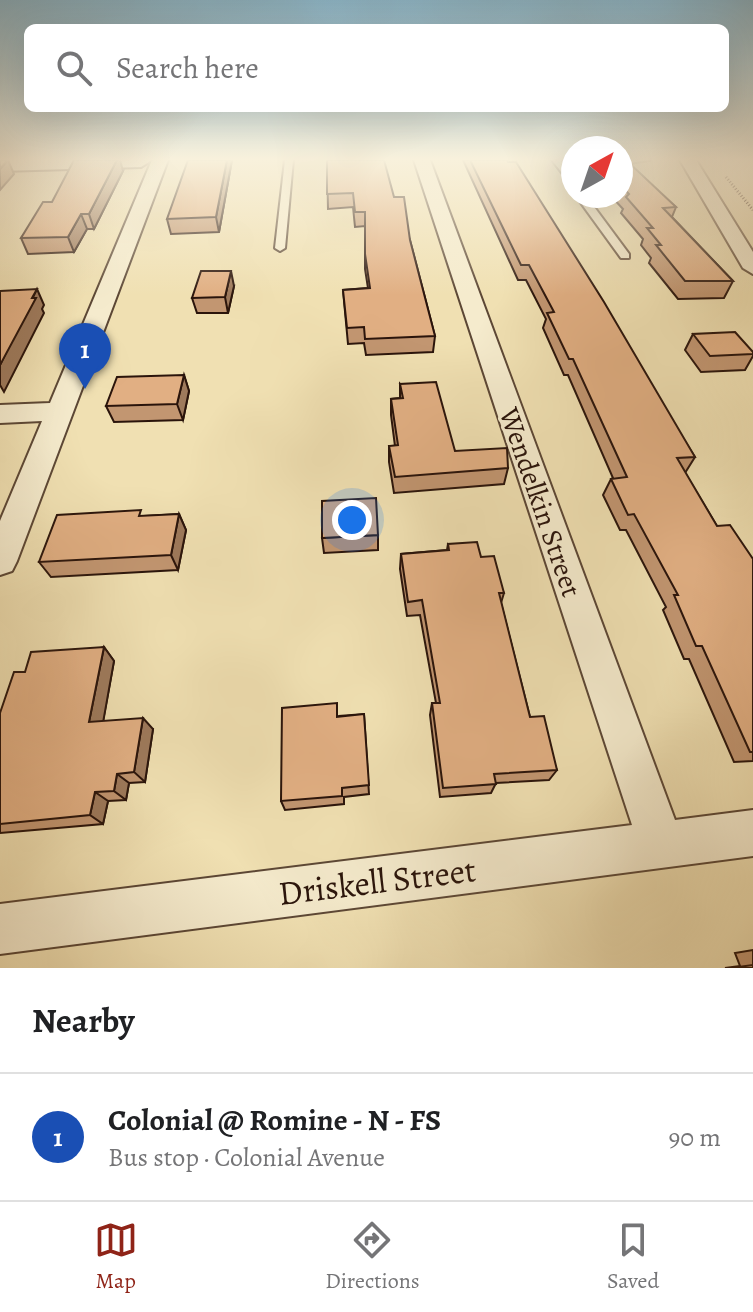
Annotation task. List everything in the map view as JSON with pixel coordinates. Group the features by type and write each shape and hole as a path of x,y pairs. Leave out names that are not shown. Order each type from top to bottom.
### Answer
{"street":[{"path":"0,561 142,205"},
{"name":"Wendelkin Street","path":"438,205 661,845"},
{"path":"715,205 753,268"},
{"path":"0,414 62,411"},
{"name":"Driskell Street","path":"0,929 753,833"}],"lane":[{"path":"280,248 284,205"},
{"path":"590,208 625,256"}],"building":[{"path":"41,205 94,205 89,214 81,214 68,237 21,238"},
{"path":"172,205 218,205 216,217 167,219"},
{"path":"354,205 405,205 410,240 435,336 365,339 364,327 347,328 343,290 370,288 365,254 365,212 355,212"},
{"path":"492,205 543,205 695,457 677,458 717,526 730,525 753,559 753,752 750,752 702,646 696,646 674,595 678,595 634,514 628,515 611,479 627,477 573,359 569,359 547,313 554,312 529,265 521,265"},
{"path":"633,205 674,205 676,207 663,208 733,281 685,281 656,245 661,245 647,228 653,228"},
{"path":"201,271 231,271 225,297 192,298"},
{"path":"37,289 32,298 36,298 0,365 0,291"},
{"path":"735,332 753,354 710,356 693,334"},
{"path":"184,375 177,404 106,406 117,377"},
{"path":"436,382 455,451 507,448 508,468 395,477 389,446 398,445 391,399 403,398 400,384"},
{"path":"376,498 378,535 322,538 322,501"},
{"path":"141,510 139,516 179,514 171,555 39,562 57,515"},
{"path":"477,542 481,557 494,556 504,593 499,593 530,717 544,716 557,770 494,774 496,784 443,788 432,703 440,703 422,600 408,602 401,554 449,550 448,544"},
{"path":"104,647 89,722 143,718 134,772 117,774 114,791 95,792 90,815 0,824 0,713 14,672 25,672 31,652"},
{"path":"337,703 337,717 364,714 369,785 342,788 342,796 281,801 282,708"}],"place":[{"name":"Colonial @ Romine - N - FS","path":"85,389"}]}
